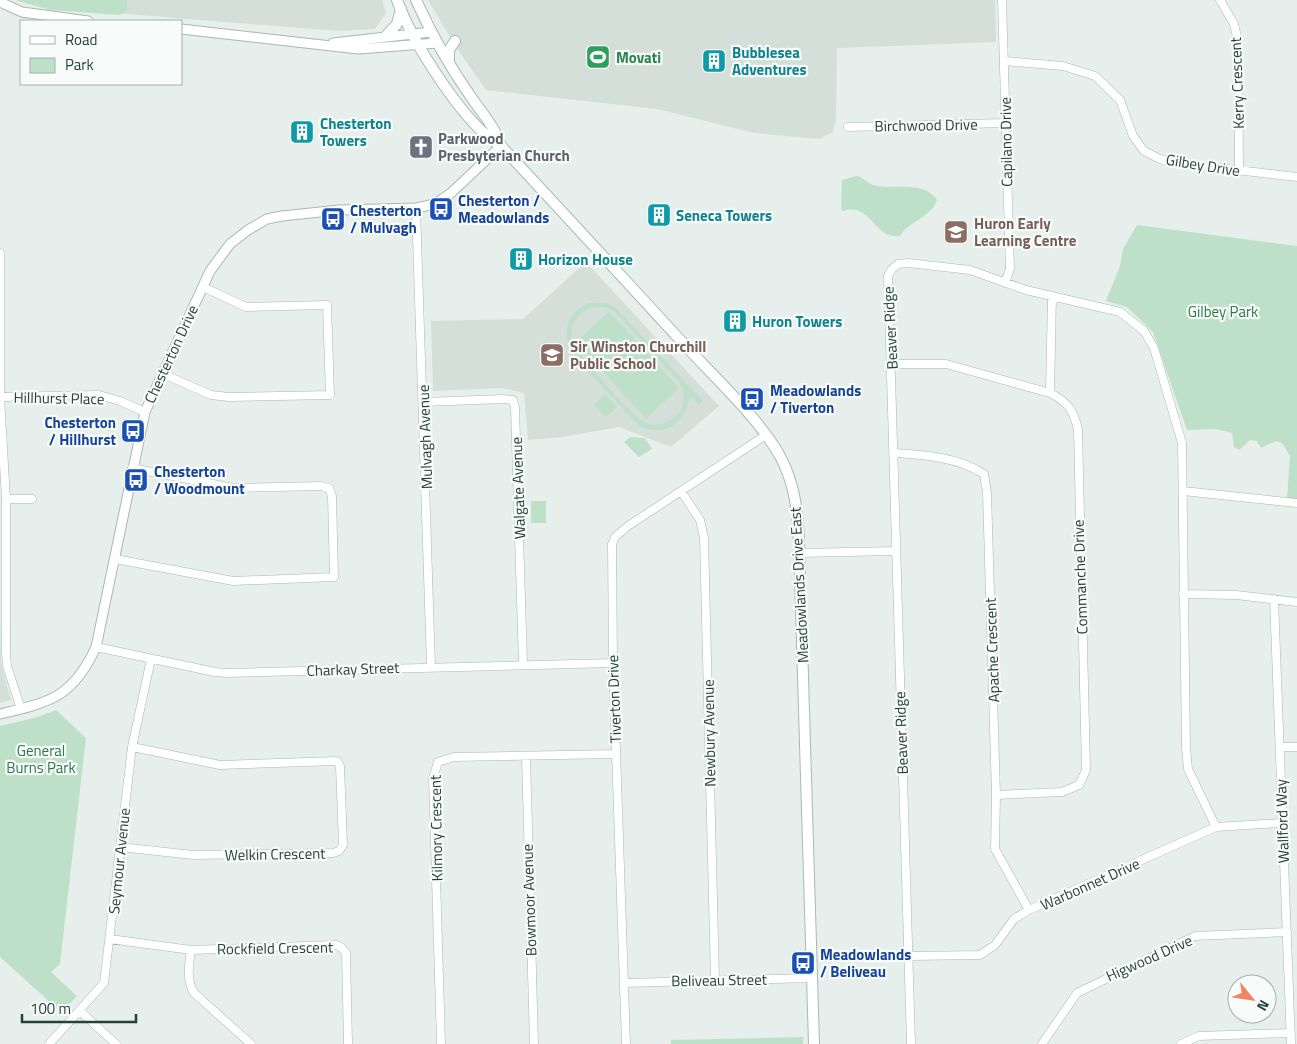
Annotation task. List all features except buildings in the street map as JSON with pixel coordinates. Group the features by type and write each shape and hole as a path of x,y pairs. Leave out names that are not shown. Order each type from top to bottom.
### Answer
{"main road":[{"name":"Meadowlands Drive East","path":"416,0 431,32 450,64 498,134 501,146"},
{"name":"Meadowlands Drive East","path":"399,4 413,34 458,103 491,140 501,146 766,435 781,458 790,480 797,510 800,553 814,1044"},
{"path":"386,36 397,24 399,4"},
{"path":"450,64 449,50 455,41"}],"street":[{"name":"Capilano Drive","path":"1002,0 1010,269 1005,283"},
{"name":"Kerry Crescent","path":"1220,0 1234,24 1238,40 1239,171"},
{"path":"0,2 22,12 81,20"},
{"path":"182,29 358,49 437,42"},
{"path":"326,44 431,32"},
{"name":"Gilbey Drive","path":"1005,61 1063,66 1095,76 1120,100 1133,136 1144,151 1160,159 1176,163 1297,177"},
{"name":"Birchwood Drive","path":"848,127 1005,123"},
{"name":"Chesterton Drive","path":"0,714 41,704 66,692 78,680 96,647 145,412 210,271 230,244 248,230 267,219 339,210 416,208 435,204 451,193 501,146"},
{"name":"Mulvagh Avenue","path":"416,208 432,666"},
{"path":"0,253 0,397 6,499 6,654 7,666 21,709"},
{"name":"Beaver Ridge","path":"911,1044 910,956 895,551 892,364 888,276 898,264 930,264 970,270 1052,297 1120,312 1144,331 1154,348 1180,434 1183,491 1183,594 1188,769 1216,827"},
{"path":"163,374 211,395 229,397 330,396 327,305 246,307 202,287"},
{"path":"892,364 946,364 1050,393 1052,297"},
{"name":"Commanche Drive","path":"996,795 1062,792 1079,785 1086,770 1078,430 1074,414 1064,400 1050,393"},
{"name":"Hillhurst Place","path":"0,397 99,395 120,401 145,412"},
{"name":"Walgate Avenue","path":"424,402 504,398 512,400 515,408 523,664"},
{"name":"Tiverton Drive","path":"626,1044 613,663 611,555 615,537 628,526 766,435"},
{"name":"Apache Crescent","path":"894,453 932,456 974,467 984,474 987,492 996,795 995,849 1030,910"},
{"path":"115,559 234,581 334,577 332,496 328,488 321,486 233,488 132,468"},
{"name":"Newbury Avenue","path":"681,491 700,520 704,538 715,980"},
{"path":"1183,491 1297,503"},
{"path":"6,499 32,500"},
{"path":"800,553 895,551"},
{"path":"1183,594 1297,602"},
{"name":"Wallford Way","path":"1274,599 1291,1044"},
{"name":"Charkay Street","path":"96,647 228,673 432,666 613,663"},
{"name":"Seymour Avenue","path":"49,1044 104,983 132,747 151,659"},
{"name":"Welkin Crescent","path":"120,847 193,855 333,853 339,851 344,845 340,766 337,762 220,765 132,747"},
{"path":"1280,747 1297,747"},
{"name":"Kilmory Crescent","path":"441,1044 433,788 434,769 438,762 444,758 616,754"},
{"name":"Bowmoor Avenue","path":"526,756 534,1044"},
{"name":"Warbonnet Drive","path":"910,956 963,957 980,955 995,945 1014,919 1030,910 1216,827 1282,823"},
{"name":"Higwood Drive","path":"1042,1044 1077,993 1186,940 1195,936 1287,932"},
{"name":"Rockfield Crescent","path":"110,939 191,950 336,945 346,953 348,1044"},
{"path":"191,950 188,976 194,993 250,1044"},
{"name":"Beliveau Street","path":"625,983 812,978"},
{"path":"80,1011 116,1044"},
{"path":"1181,1044 1199,1036 1291,1033"}],"shaded area":[{"path":"23,0 382,0 386,13 375,29 338,31 51,8"},
{"path":"428,0 995,0 996,42 837,48 836,120 833,132 819,139 754,133 657,109 486,90 458,50"},
{"name":"Sir Winston Churchill Public School","path":"586,262 719,406 671,447 619,427 562,437 528,440 524,393 502,388 433,391 431,321 523,319"},
{"path":"0,614 1,664 11,700 0,703"}],"green space":[{"path":"15,0 127,0 127,10 120,15 50,10"},
{"path":"856,176 861,177 868,183 881,187 907,187 924,190 937,200 930,211 904,230 900,236 891,236 884,233 867,216 860,212 853,210 843,211 841,209 842,180"},
{"name":"Gilbey Park","path":"1137,225 1297,246 1297,499 1287,498 1290,456 1282,443 1276,441 1261,448 1257,441 1250,440 1239,450 1234,447 1232,433 1216,429 1187,430 1153,332 1127,307 1106,301 1120,266 1123,249"},
{"path":"588,303 606,303 615,307 703,401 699,405 690,396 688,406 679,421 666,429 649,429 639,426 574,356 570,348 566,333 570,319 581,307","holes":["593,307 604,307 614,311 679,382 684,400 680,411 674,418 662,424 653,425 642,420 622,402 576,349 573,342 572,329 577,318"]},
{"path":"609,311 679,388 646,419 576,342"},
{"path":"605,394 617,407 606,417 594,405"},
{"path":"630,437 645,438 652,449 639,457 624,442"},
{"path":"531,501 546,501 546,523 531,523"},
{"name":"General Burns Park","path":"56,710 86,738 60,964 51,972 77,996 61,1012 0,957 0,726 38,717"},
{"path":"803,1037 803,1044 671,1044 671,1040"}],"place":[{"name":"Movati","path":"598,57"},
{"name":"Bubblesea Adventures","path":"714,61"},
{"name":"Chesterton Towers","path":"302,132"},
{"name":"Parkwood Presbyterian Church","path":"421,147"},
{"name":"Chesterton / Meadowlands","path":"441,209"},
{"name":"Seneca Towers","path":"659,215"},
{"name":"Chesterton / Mulvagh","path":"333,219"},
{"name":"Huron Early Learning Centre","path":"956,232"},
{"name":"Horizon House","path":"521,259"},
{"name":"Huron Towers","path":"735,321"},
{"name":"Sir Winston Churchill Public School","path":"552,355"},
{"name":"Meadowlands / Tiverton","path":"752,399"},
{"name":"Chesterton / Hillhurst","path":"133,431"},
{"name":"Chesterton / Woodmount","path":"136,480"},
{"name":"Meadowlands / Beliveau","path":"803,963"}]}
